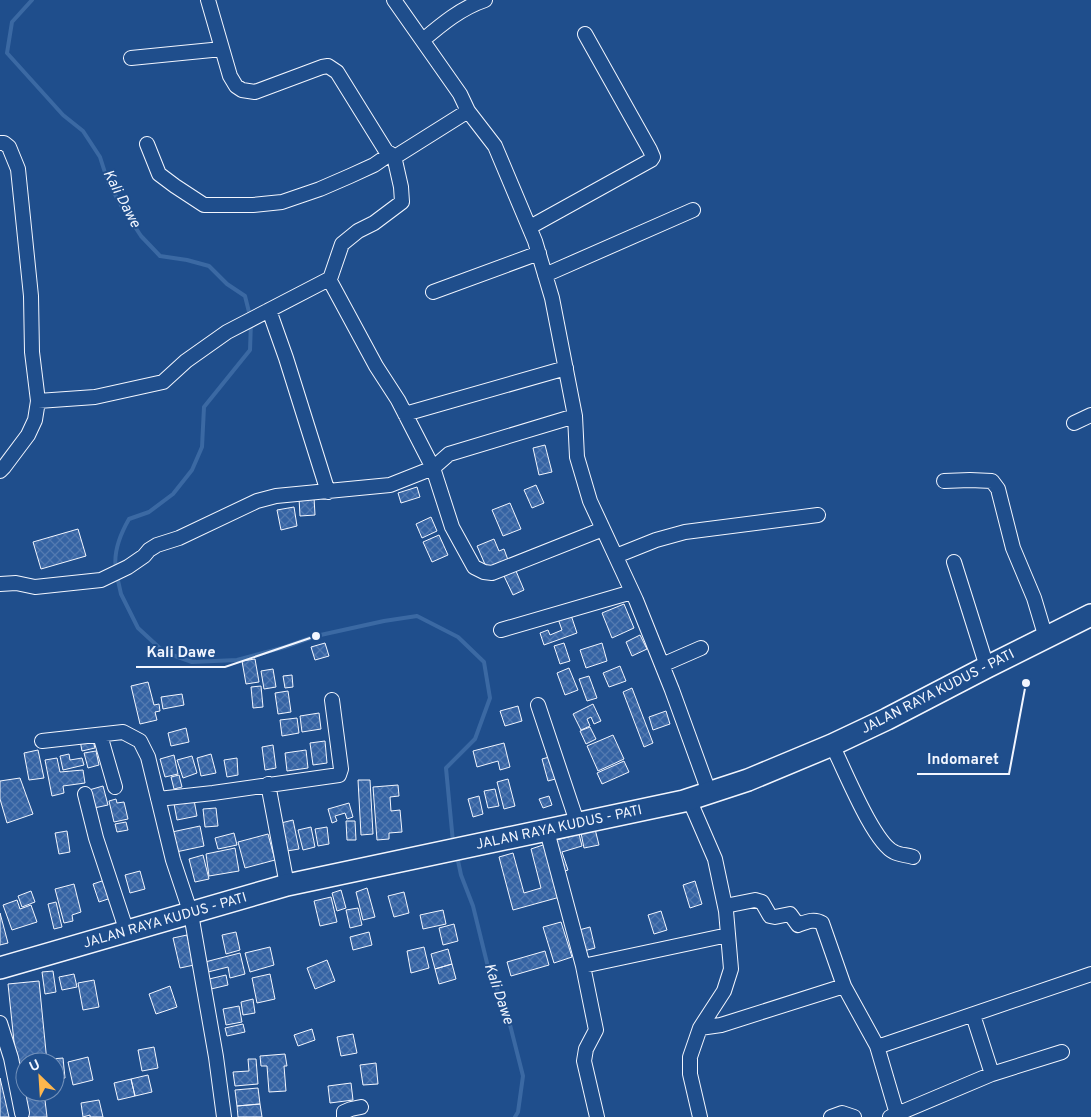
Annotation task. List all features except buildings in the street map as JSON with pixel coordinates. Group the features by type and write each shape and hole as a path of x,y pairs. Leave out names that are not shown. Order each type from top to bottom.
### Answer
{"highway":[{"name":"JALAN RAYA KUDUS - PATI","path":"0,968 287,885 578,825 699,796 748,780 832,745 1091,615"}],"street":[{"path":"208,0 230,76 236,86 242,90 255,92 322,67 333,68 386,151 392,155 401,187 402,202 342,244 330,279 433,468 452,527 474,567 484,572 492,573 603,529"},
{"path":"394,0 460,94 468,111 495,146 530,228 552,298 575,416 577,456 590,501 632,592 662,665 699,796 725,906 731,969 724,991 700,1028 690,1057 690,1074 700,1117"},
{"path":"423,40 447,20 470,5 485,0"},
{"path":"530,228 651,160 652,157 650,150 585,34"},
{"path":"132,58 222,49"},
{"path":"147,144 159,174 204,205 253,205 282,202 335,183 392,155 398,155 468,111"},
{"path":"0,143 4,142 9,147 18,169 31,296 32,352 38,402 35,420 28,434 0,471"},
{"path":"545,275 693,210"},
{"path":"433,292 539,252"},
{"path":"38,402 95,397 163,382 186,361 227,332 330,279"},
{"path":"269,310 328,492"},
{"path":"405,414 566,368"},
{"path":"1074,423 1091,415"},
{"path":"0,584 16,583 35,586 101,580 128,567 157,545 185,535 257,501 276,496 390,485 433,468 449,454 575,416"},
{"path":"944,481 984,479 992,481 998,489 1013,548 1034,598 1046,638"},
{"path":"616,556 656,540 685,532 818,515"},
{"path":"954,562 987,667"},
{"path":"501,630 632,592"},
{"path":"662,665 701,648"},
{"path":"158,799 339,775 342,769 332,700"},
{"path":"538,705 578,825"},
{"path":"42,741 123,732 140,741 148,757 173,860 191,914 216,1057 224,1117"},
{"path":"100,735 115,787"},
{"path":"832,745 872,826 882,842 894,852 913,857"},
{"path":"268,784 287,885"},
{"path":"85,794 96,838 127,932"},
{"path":"547,831 583,966 596,1030 586,1049 584,1061 597,1117"},
{"path":"725,906 755,900 762,902 770,916 790,914 798,925 812,920 822,923 844,986 877,1046 893,1116 992,1074 1062,1052"},
{"path":"583,966 728,935"},
{"path":"877,1046 888,1044 1091,974"},
{"path":"700,1028 721,1025 844,986"},
{"path":"973,1015 992,1074"},
{"path":"0,1023 6,1060 22,1113"},
{"path":"344,1117 344,1112 361,1107"},
{"path":"832,1117 842,1113 854,1117"}],"waterway":[{"name":"Kali Dawe","path":"32,0 12,22 7,53 63,115 83,131 100,157 108,182 141,236 160,256 209,266 227,284 245,296 250,316"},
{"name":"Kali Dawe","path":"116,569 118,543 129,519 149,512 173,494 192,470 202,447 204,407 250,350 251,322"},
{"name":"Kali Dawe","path":"117,576 121,594 138,628 164,652 192,662 237,660 285,647 316,636 384,621 417,616 458,637 484,662 490,698 475,739 446,768 453,842"},
{"name":"Kali Dawe","path":"457,856 461,875 473,906 488,967 507,1013 523,1076 518,1112 515,1117"}],"place":[{"name":"Kali Dawe","path":"316,636"},
{"name":"Indomaret","path":"1026,683"}]}
